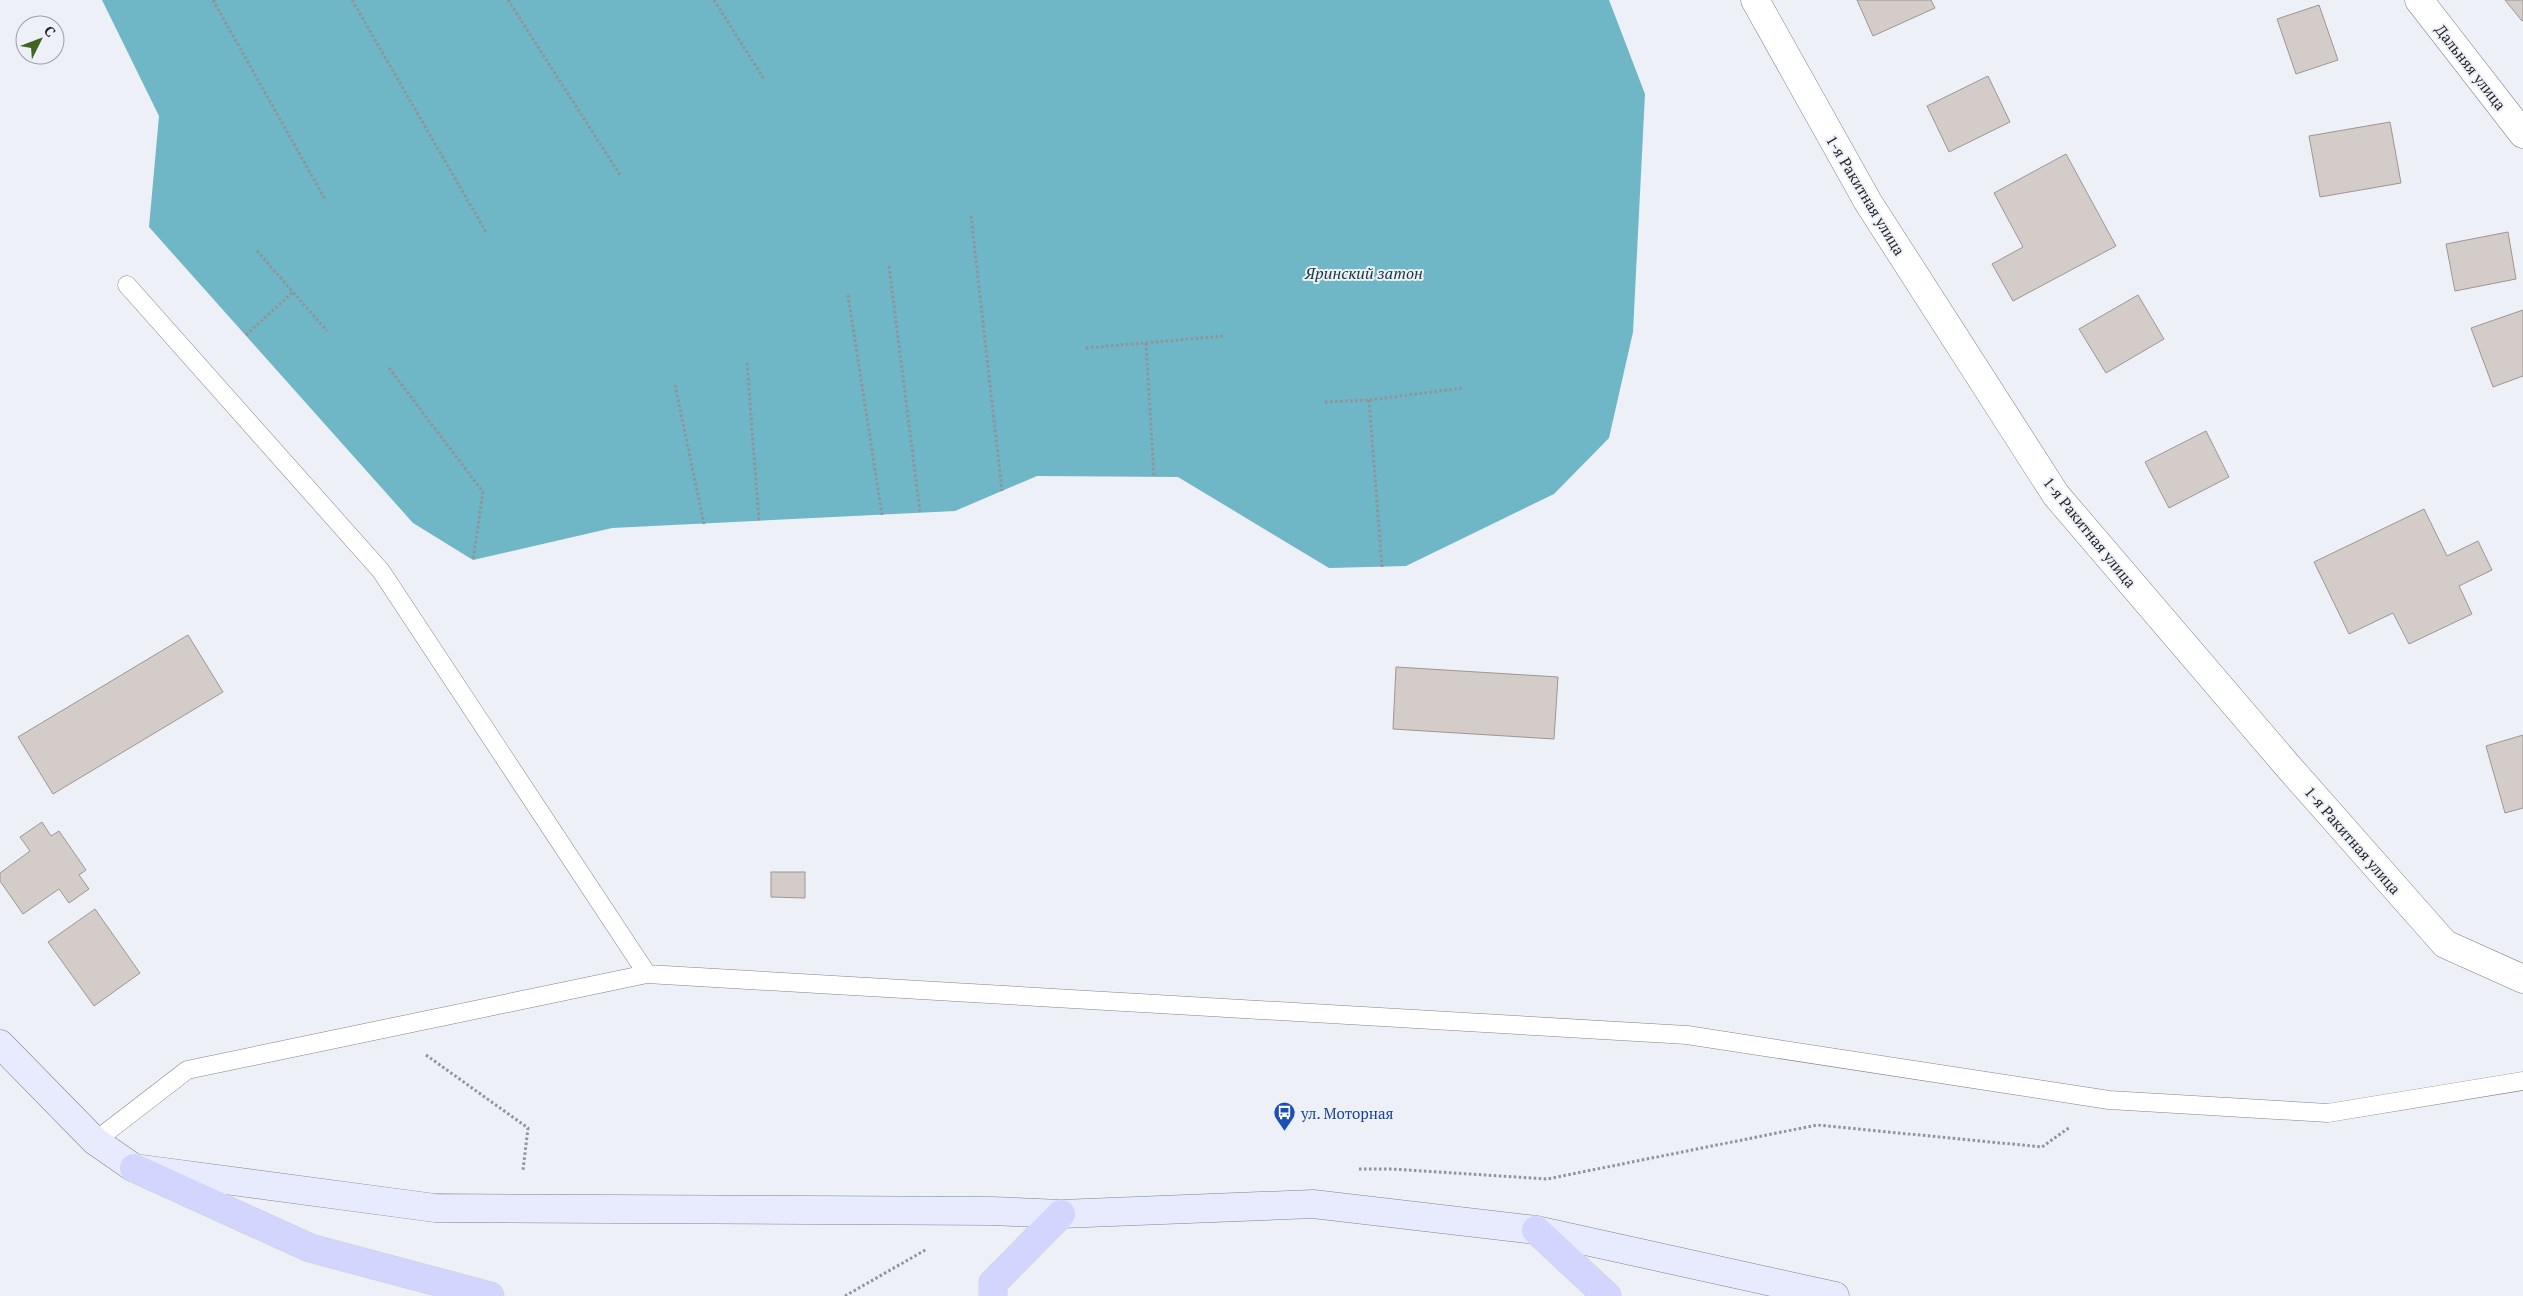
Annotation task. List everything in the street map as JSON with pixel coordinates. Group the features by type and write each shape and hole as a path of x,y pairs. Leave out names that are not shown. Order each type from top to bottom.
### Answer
{"main road":[{"path":"0,1044 95,1141 134,1168 310,1248 490,1296"},
{"path":"134,1168 435,1208 982,1211 1061,1214 1313,1204 1536,1230 1835,1296"},
{"path":"993,1296 994,1284 1061,1214"},
{"path":"1536,1230 1607,1296"}],"street":[{"name":"1-я Ракитная улица","path":"1756,0 1868,202 2056,495 2286,764 2445,944 2523,980"},
{"name":"Дальняя улица","path":"2420,0 2523,134"}],"lane":[{"path":"127,285 381,571 647,974"},
{"path":"95,1141 186,1070 647,974 1687,1035 2110,1100 2328,1113 2523,1081"}],"path":[{"path":"213,0 326,201"},
{"path":"352,0 486,232"},
{"path":"508,0 620,175"},
{"path":"714,0 764,79"},
{"path":"971,216 1002,491"},
{"path":"257,251 327,330"},
{"path":"889,266 920,512"},
{"path":"246,335 292,292"},
{"path":"848,295 882,515"},
{"path":"1086,348 1224,336"},
{"path":"1146,343 1154,477"},
{"path":"747,363 759,521"},
{"path":"389,368 483,492 473,560"},
{"path":"675,385 704,524"},
{"path":"1325,402 1369,400 1463,388"},
{"path":"1369,400 1382,567"},
{"path":"389,1028 528,1128"},
{"path":"1353,1169 1392,1169 1547,1179 1817,1126 2042,1147 2110,1100"}],"water":[{"name":"Яринский затон","path":"102,0 1609,0 1645,94 1633,332 1609,438 1554,494 1406,566 1329,568 1178,477 1037,476 955,511 612,528 473,560 413,523 149,227 159,116"}],"building":[{"path":"1857,0 1931,0 1935,8 1873,36"},
{"path":"2505,0 2523,0 2522,21"},
{"path":"2319,5 2338,60 2296,74 2277,19"},
{"path":"1988,76 2010,122 1949,152 1927,106"},
{"path":"2390,122 2401,183 2320,197 2309,136"},
{"path":"2066,154 2116,246 2013,301 1992,264 2023,247 1994,193"},
{"path":"2508,232 2516,279 2455,291 2446,244"},
{"path":"2138,295 2164,339 2106,373 2079,329"},
{"path":"2523,310 2523,376 2493,387 2471,328"},
{"path":"2206,431 2229,477 2169,508 2145,462"},
{"path":"2424,509 2447,556 2478,541 2492,570 2459,586 2472,614 2409,644 2393,613 2349,634 2314,562"},
{"path":"188,635 223,692 53,794 18,737"},
{"path":"1396,667 1558,677 1554,739 1393,729"},
{"path":"2523,735 2523,808 2505,813 2486,746"},
{"path":"42,822 51,836 59,831 86,870 79,875 89,889 69,903 59,889 23,914 0,881 0,873 30,851 20,837"},
{"path":"771,872 805,872 805,898 771,897"},
{"path":"95,909 140,973 94,1006 48,942"}],"place":[{"name":"ул. Моторная","path":"1285,1132"}]}
